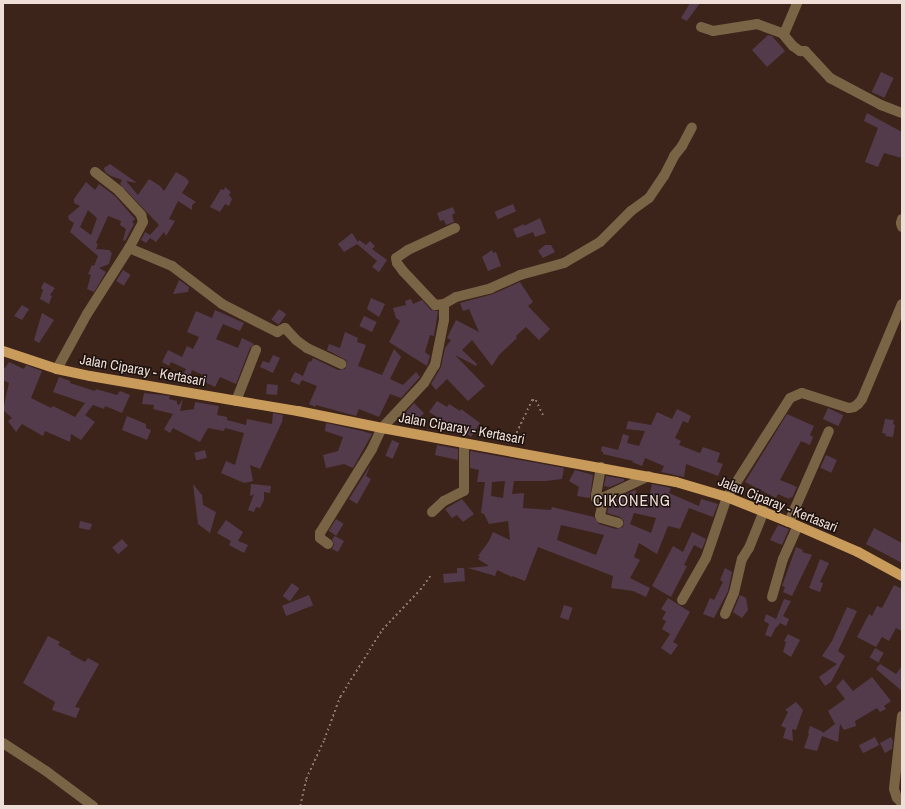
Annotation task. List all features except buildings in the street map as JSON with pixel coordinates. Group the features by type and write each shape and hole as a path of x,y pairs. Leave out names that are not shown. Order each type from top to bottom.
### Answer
{"main road":[{"name":"Jalan Ciparay - Kertasari","path":"3,351 57,369 298,411 382,428 649,476 702,488 764,511 858,552 902,576"}],"street":[{"path":"784,34 797,3"},
{"path":"700,27 713,31 758,24 784,34 793,46 800,51 806,51 828,76 881,105 902,113"},
{"path":"455,228 408,250 396,258 397,263 403,271 432,304 438,306 456,297 490,288 520,275 564,263 600,242 631,211 649,198 664,176 674,156 682,146 692,127"},
{"path":"57,369 87,314 129,248 142,222 141,215 119,192 95,172"},
{"path":"129,248 172,266 222,304 277,332 285,328 296,340 307,348 341,364"},
{"path":"328,544 320,538 320,533 372,449 382,428 431,372 440,348 440,336 444,320 444,304"},
{"path":"682,600 706,558 727,497 790,398 794,395 806,393 849,408 858,404 862,399 902,304"},
{"path":"236,401 256,350"},
{"path":"772,597 794,524 829,431"},
{"path":"432,512 444,501 464,491 464,443"},
{"path":"601,467 596,498 604,498 649,476"},
{"path":"604,498 600,516 601,518 618,523"},
{"path":"725,614 734,593 742,559 749,548 764,511"},
{"path":"902,716 894,789 897,798 902,803"},
{"path":"3,742 46,771 93,806"}],"path":[{"path":"507,451 532,400 536,400 543,415"},
{"path":"300,806 305,783 324,740 340,697 382,630 420,590 431,575"}],"district":[{"name":"CIKONENG","path":"632,500"}]}
